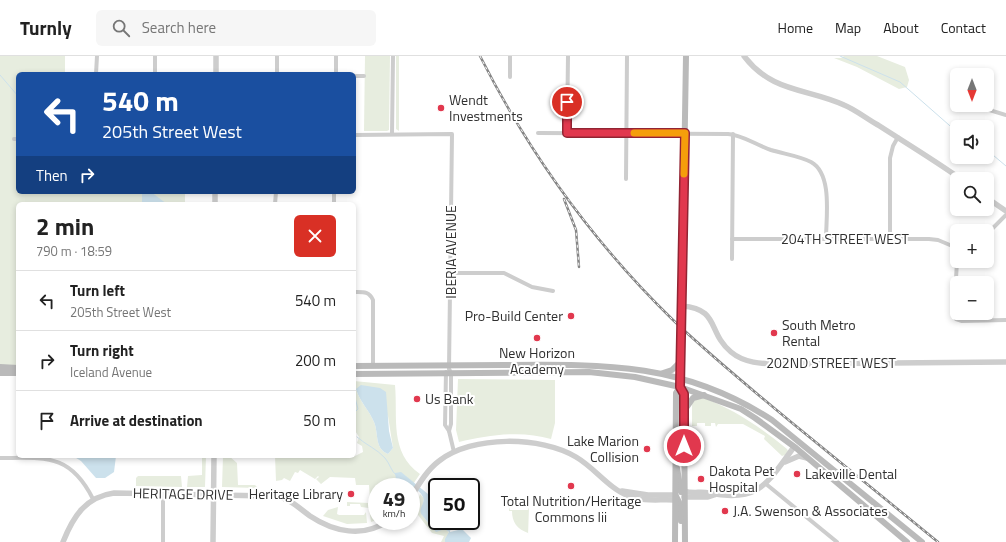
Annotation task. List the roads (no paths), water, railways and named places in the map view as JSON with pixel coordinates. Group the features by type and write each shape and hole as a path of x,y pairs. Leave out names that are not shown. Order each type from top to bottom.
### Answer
{"main road":[{"path":"685,542 684,394 680,387 680,378 686,56"},
{"path":"660,373 670,371 681,361"},
{"path":"356,374 591,364 623,367 680,378 726,394 746,404 787,431 922,542"},
{"path":"356,366 449,370 606,373 649,379 680,387 741,409 774,430 808,458 900,540 908,542"},
{"path":"0,367 16,368"},
{"path":"0,374 16,374"},
{"path":"675,542 676,393 680,387"},
{"path":"684,416 687,405 691,399 705,395"},
{"path":"794,447 803,446 814,454"},
{"path":"675,462 681,491 684,494"},
{"path":"675,497 679,502 685,534"},
{"path":"900,540 908,536 918,542"}],"street":[{"path":"96,56 96,72"},
{"path":"155,72 156,56"},
{"path":"216,56 216,72"},
{"path":"277,56 277,72"},
{"path":"336,56 336,72"},
{"path":"356,135 392,134 393,56"},
{"path":"510,56 510,77"},
{"path":"567,133 568,56"},
{"path":"626,56 626,179"},
{"path":"744,56 759,72 776,83 844,105 898,137 950,172"},
{"path":"356,76 364,76"},
{"path":"994,111 1006,115"},
{"path":"538,133 733,134 762,147 807,160 820,170 826,186 826,239"},
{"name":"IBERIA AVENUE","path":"392,134 452,134 449,370 451,424 449,431 454,452"},
{"path":"732,259 733,134"},
{"path":"890,239 891,154 898,137"},
{"path":"994,203 1006,212"},
{"path":"994,227 1006,216"},
{"name":"204TH STREET WEST","path":"732,239 934,239 950,245"},
{"path":"957,268 955,297 956,319 962,321 1006,320"},
{"path":"451,273 504,273 513,276 532,287 553,291"},
{"path":"356,292 366,292 371,295 373,300 373,366"},
{"name":"202ND STREET WEST","path":"682,306 694,307 706,313 725,346 735,355 754,362 778,364 1006,362"},
{"path":"420,484 436,464 454,452 467,447 506,442 543,444 558,448 578,458 622,491 675,497"},
{"path":"684,494 708,497 714,495 748,495 766,484 785,462 794,447"},
{"path":"785,462 799,456 808,458"},
{"path":"0,458 47,459 60,463 79,476 93,499"},
{"path":"213,542 214,458"},
{"path":"766,484 837,542"},
{"name":"HERITAGE DRIVE","path":"63,542 74,518 81,509 93,499 114,493 280,496 325,524 345,531 368,529"},
{"path":"163,493 163,542"}],"water":[{"path":"142,194 154,194 164,202 142,202"},
{"path":"361,385 380,388 386,392 389,431 393,448 388,454 379,444 374,422 356,389"},
{"path":"76,458 116,458 114,472 105,478 96,478 81,461"},
{"path":"401,472 408,478 396,478 395,473"},
{"path":"420,487 428,494 428,522 420,510 424,499 420,493"},
{"path":"446,530 450,530 450,532 463,530 471,538 469,542 445,542 449,532"}],"waterway":[{"path":"840,56 900,82 950,126"},
{"path":"0,75 16,94"},
{"path":"994,156 1006,166"},
{"path":"356,402 358,409 356,411"},
{"path":"357,437 382,455 387,460 396,475"}],"railway":[{"path":"480,56 499,92 542,162 591,229 644,291 673,320 731,372 938,542"},
{"path":"564,199 576,230 579,267"}],"place":[{"name":"Wendt Investments","path":"441,108"},
{"name":"Pro-Build Center","path":"571,316"},
{"name":"South Metro Rental","path":"774,333"},
{"name":"New Horizon Academy","path":"537,338"},
{"name":"Us Bank","path":"417,399"},
{"name":"Lake Marion Collision","path":"647,449"},
{"name":"Lakeville Dental","path":"797,474"},
{"name":"Dakota Pet Hospital","path":"701,479"},
{"name":"Total Nutrition/Heritage Commons Iii","path":"571,486"},
{"name":"Heritage Library","path":"351,494"},
{"name":"J.A. Swenson & Associates","path":"725,511"}]}
